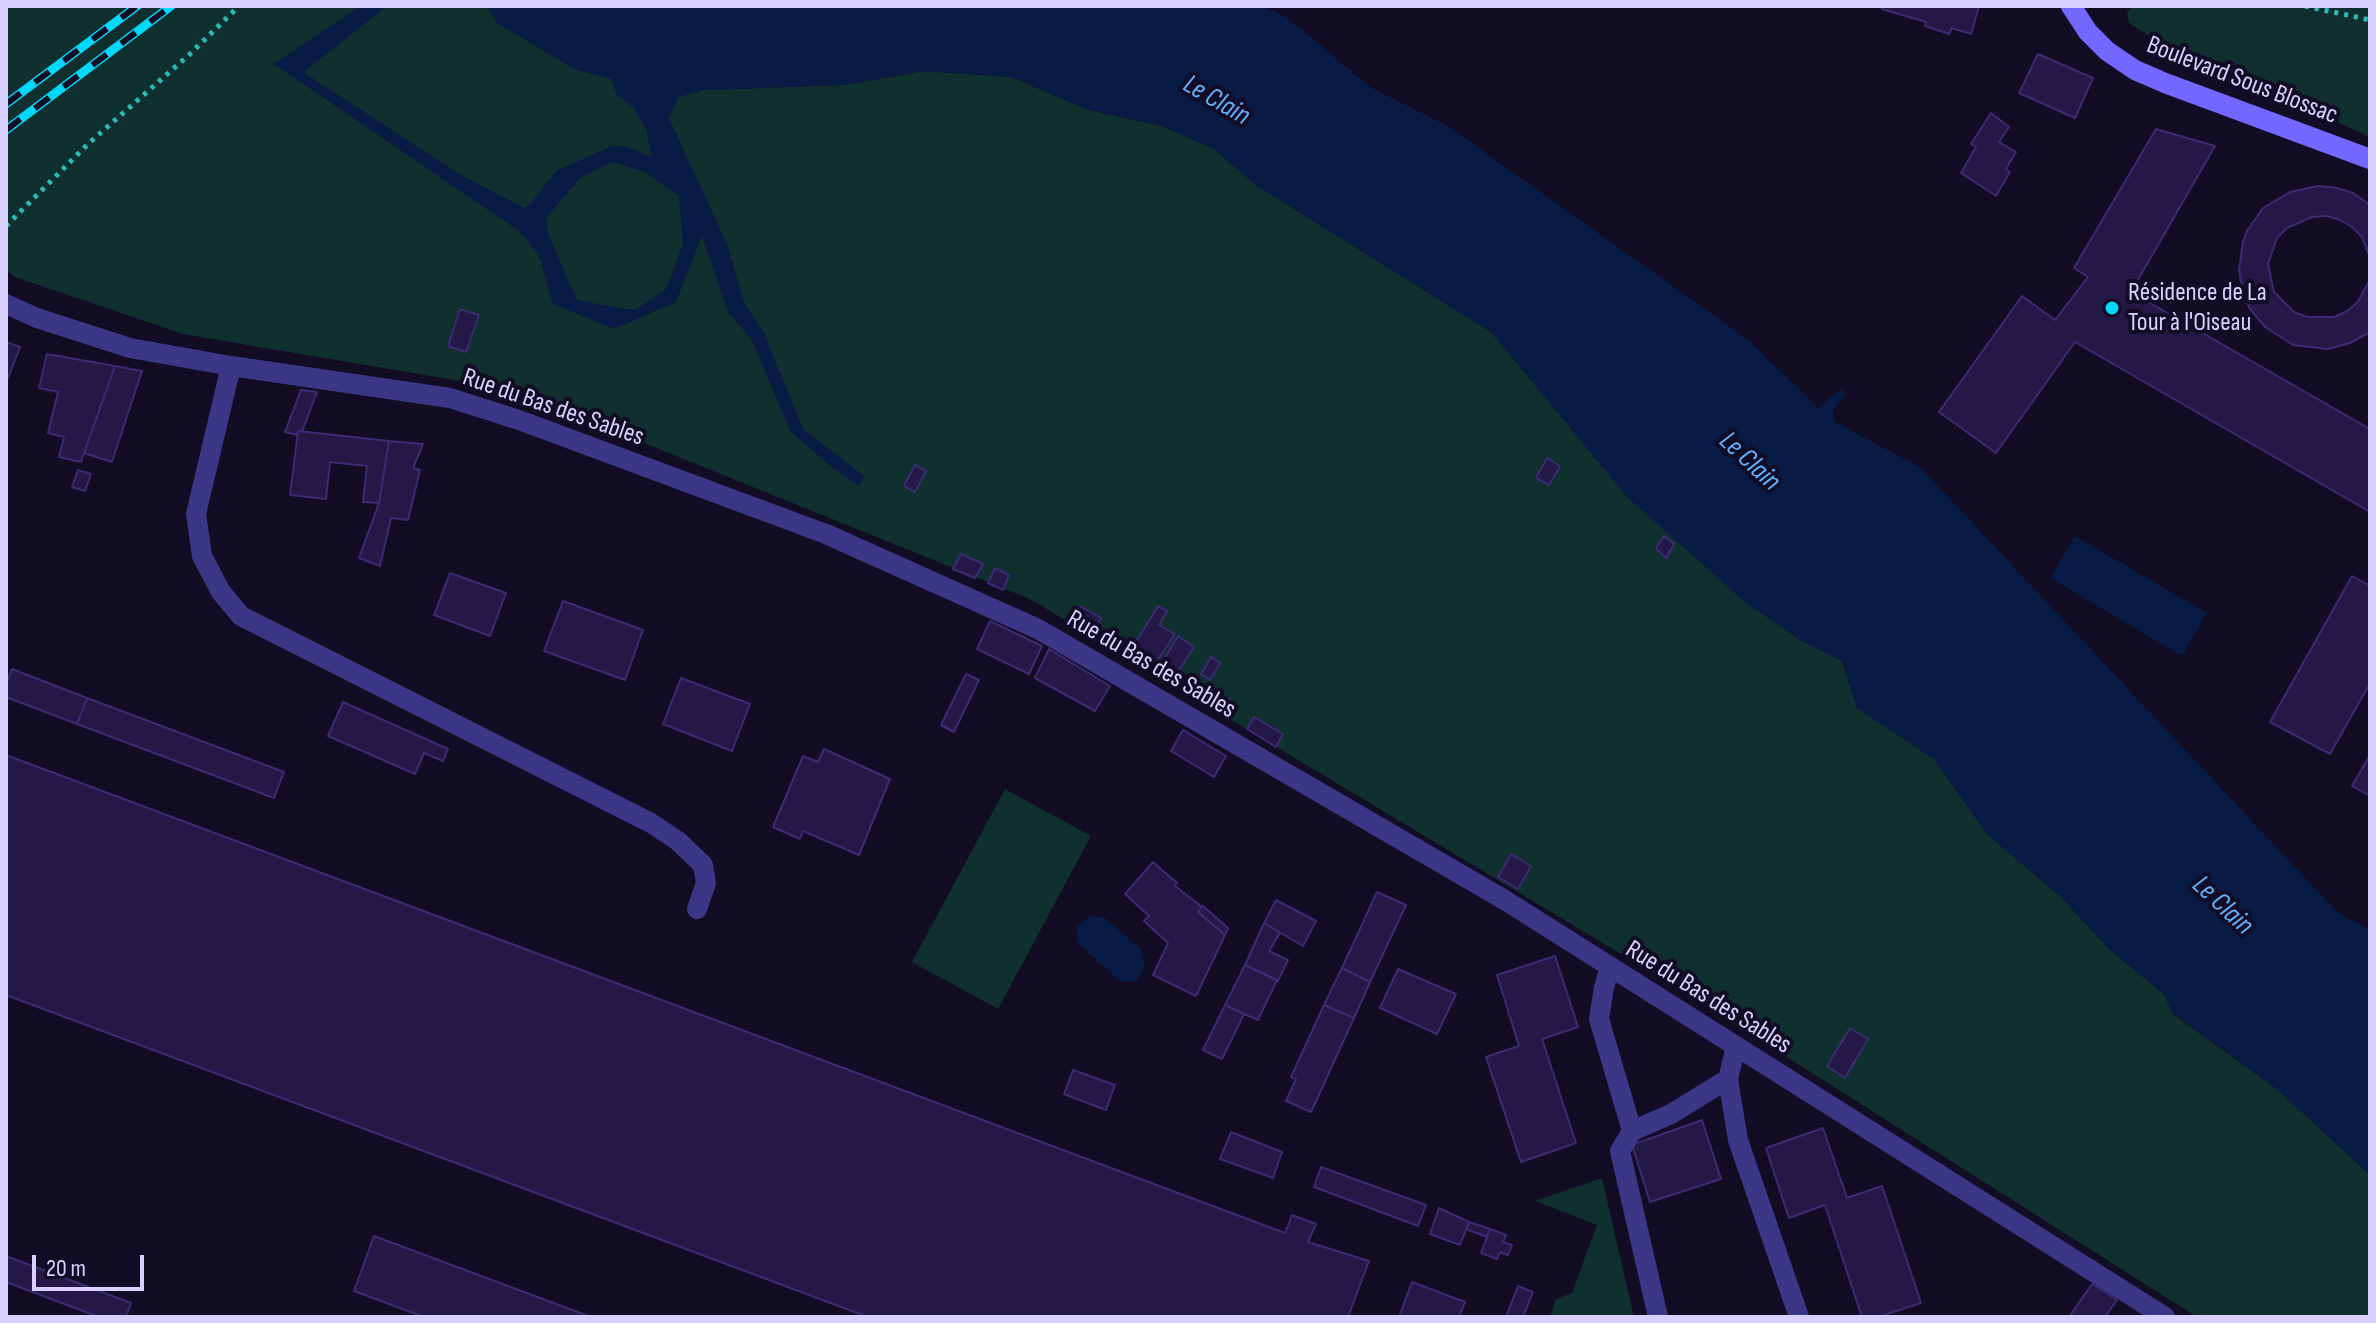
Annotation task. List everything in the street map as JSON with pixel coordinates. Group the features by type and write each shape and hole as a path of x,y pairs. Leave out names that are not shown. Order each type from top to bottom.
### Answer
{"main road":[{"name":"Boulevard Sous Blossac","path":"2071,6 2088,32 2107,51 2135,70 2370,159"}],"street":[{"name":"Rue du Bas des Sables","path":"6,304 37,318 130,348 450,398 519,420 826,534 1038,629 1503,899 2165,1317"},
{"path":"231,366 196,514 202,556 221,592 241,616 651,823 678,841 703,865 706,883 697,909"},
{"path":"1610,967 1599,1019 1632,1131"},
{"path":"1736,1046 1728,1079 1738,1140 1799,1317"},
{"path":"1658,1317 1620,1151 1632,1131 1671,1114 1728,1079"}],"path":[{"path":"6,226 88,144 239,6"},
{"path":"2305,6 2370,20"}],"green space":[{"path":"6,6 589,6 705,90 843,85 924,71 1011,77 1089,110 1162,126 1214,149 1256,185 1491,332 1542,392 1800,640 1842,661 1857,708 1934,759 1987,834 2062,898 2109,949 2164,994 2173,1014 2277,1089 2370,1175 2370,1317 2197,1317 1681,990 1030,599 513,390 183,334 15,277 6,270"},
{"path":"2134,6 2370,6 2370,137 2152,38 2129,23 2127,12"},
{"path":"1005,789 1091,836 998,1009 912,962"},
{"path":"1602,1178 1634,1317 1550,1317 1556,1299 1572,1293 1597,1225 1535,1201"}],"water":[{"name":"Le Clain","path":"361,6 387,6 305,71 306,74 461,175 524,208 556,171 612,146 624,146 652,157 646,129 633,107 616,94 611,79 574,69 497,23 487,6 1261,6 1288,18 1370,87 1448,126 1747,339 1818,408 1841,389 1845,394 1833,410 1834,421 1921,468 2337,912 2370,930 2370,1175 2277,1089 2173,1013 2163,993 2109,949 2062,898 1987,834 1934,759 1857,708 1842,661 1800,640 1746,603 1627,497 1491,332 1256,185 1214,149 1162,126 1089,110 1011,77 924,71 843,85 705,90 678,97 669,118 727,244 744,303 764,333 803,429 864,476 859,486 790,431 752,340 728,312 702,236 676,302 614,329 553,304 539,255 519,231 274,64","holes":["613,162 645,172 679,196 683,244 666,289 637,309 577,300 548,233 546,218 581,177"]},
{"path":"2075,536 2207,613 2182,656 2050,578"},
{"path":"1090,916 1104,917 1141,949 1145,967 1136,981 1120,982 1078,943 1076,928"}],"building":[{"path":"1883,6 1979,6 1971,34 1952,28 1949,34 1925,26 1926,22 1882,9"},
{"path":"2038,54 2093,78 2075,118 2019,93"},
{"path":"1991,113 2009,127 1999,142 2016,152 2006,169 2010,172 1996,196 1961,173 1976,147 1971,144"},
{"name":"Résidence de La Tour à l'Oiseau","path":"2156,129 2215,146 2131,292 2370,429 2370,512 2075,342 1996,453 1939,412 2022,296 2055,320 2088,277 2074,268"},
{"path":"2318,186 2353,193 2370,205 2370,258 2362,237 2352,227 2327,216 2312,217 2287,228 2277,238 2268,264 2274,292 2294,312 2307,317 2334,317 2347,311 2358,302 2370,279 2370,332 2350,343 2328,349 2293,345 2265,327 2250,309 2243,294 2239,270 2247,231 2263,208 2290,192"},
{"path":"460,309 479,315 466,352 448,346"},
{"path":"6,342 20,347 8,378 6,377"},
{"path":"47,354 115,366 81,462 59,457 64,437 48,433 58,392 39,388"},
{"path":"115,366 142,371 112,462 84,453"},
{"path":"301,390 317,392 302,432 298,431 297,435 285,432"},
{"path":"298,431 389,441 379,503 363,502 367,466 330,462 326,499 290,495"},
{"path":"389,441 423,444 413,468 420,470 408,520 391,518 380,566 359,558 379,503"},
{"path":"1547,458 1560,466 1549,485 1536,478"},
{"path":"915,465 926,471 915,492 904,486"},
{"path":"78,470 91,474 85,491 72,487"},
{"path":"1664,536 1674,544 1666,558 1656,548"},
{"path":"961,554 983,564 975,578 953,569"},
{"path":"995,568 1009,575 1003,590 988,583"},
{"path":"450,573 506,593 490,636 434,615"},
{"path":"2352,576 2370,586 2370,683 2330,754 2270,722"},
{"path":"563,601 643,630 625,680 544,651"},
{"path":"1080,606 1101,618 1092,635 1070,623"},
{"path":"1158,606 1167,611 1159,625 1175,634 1152,669 1128,655"},
{"path":"990,621 1042,646 1029,674 977,649"},
{"path":"1178,636 1194,647 1177,673 1162,663"},
{"path":"1049,649 1110,686 1095,711 1035,678"},
{"path":"1211,657 1220,663 1210,680 1201,674"},
{"path":"12,669 87,698 77,724 6,697 6,684"},
{"path":"966,674 979,680 954,732 941,725"},
{"path":"681,678 750,704 732,751 663,724"},
{"path":"1206,686 1230,700 1223,714 1199,699"},
{"path":"87,698 284,772 274,798 77,724"},
{"path":"343,702 448,749 443,761 424,753 415,774 328,736"},
{"path":"1254,717 1283,734 1276,747 1247,729"},
{"path":"1183,730 1226,756 1214,777 1171,751"},
{"path":"824,749 890,779 859,855 803,831 800,839 773,827 803,756 818,762"},
{"path":"6,755 1285,1233 1292,1215 1316,1224 1308,1242 1369,1261 1348,1317 868,1317 6,995"},
{"path":"2370,755 2370,796 2352,786"},
{"path":"1511,854 1531,866 1518,889 1498,877"},
{"path":"1153,862 1177,883 1175,886 1202,907 1198,912 1225,935 1196,996 1153,975 1168,943 1144,921 1149,916 1125,894"},
{"path":"1377,892 1406,905 1370,982 1342,968"},
{"path":"1276,900 1316,921 1303,946 1264,923"},
{"path":"1203,906 1228,928 1225,935 1198,912"},
{"path":"1264,923 1280,933 1269,951 1288,960 1278,981 1245,965"},
{"path":"1555,956 1578,1027 1542,1039 1576,1143 1521,1162 1486,1057 1519,1046 1497,975"},
{"path":"1245,965 1277,980 1258,1020 1225,1005"},
{"path":"1342,968 1370,982 1354,1018 1324,1005"},
{"path":"1398,969 1456,994 1437,1034 1380,1008"},
{"path":"1225,1005 1244,1014 1222,1059 1203,1050"},
{"path":"1324,1005 1354,1018 1311,1112 1286,1101 1296,1079 1291,1077"},
{"path":"1850,1028 1868,1039 1845,1078 1827,1066"},
{"path":"1073,1070 1115,1085 1106,1110 1064,1094"},
{"path":"1702,1120 1721,1179 1650,1202 1632,1145"},
{"path":"1823,1128 1847,1198 1882,1186 1921,1303 1878,1317 1862,1317 1825,1205 1789,1218 1766,1148"},
{"path":"1231,1132 1282,1152 1273,1178 1220,1159"},
{"path":"1321,1167 1426,1205 1418,1226 1314,1187"},
{"path":"1439,1208 1469,1222 1460,1245 1430,1234"},
{"path":"1469,1222 1490,1229 1487,1237 1466,1229"},
{"path":"1490,1229 1506,1235 1503,1242 1512,1245 1508,1255 1500,1252 1497,1259 1481,1253"},
{"path":"374,1236 591,1317 424,1317 354,1291"},
{"path":"6,1256 131,1303 126,1317 99,1317 6,1282"},
{"path":"1412,1282 1465,1302 1459,1317 1399,1317"},
{"path":"2092,1284 2117,1300 2105,1317 2069,1317"},
{"path":"1518,1286 1533,1292 1523,1317 1506,1317"}],"railway":[{"path":"6,104 137,6"},
{"path":"6,130 171,6"}],"place":[{"name":"Résidence de La Tour à l'Oiseau","path":"2112,308"}]}
